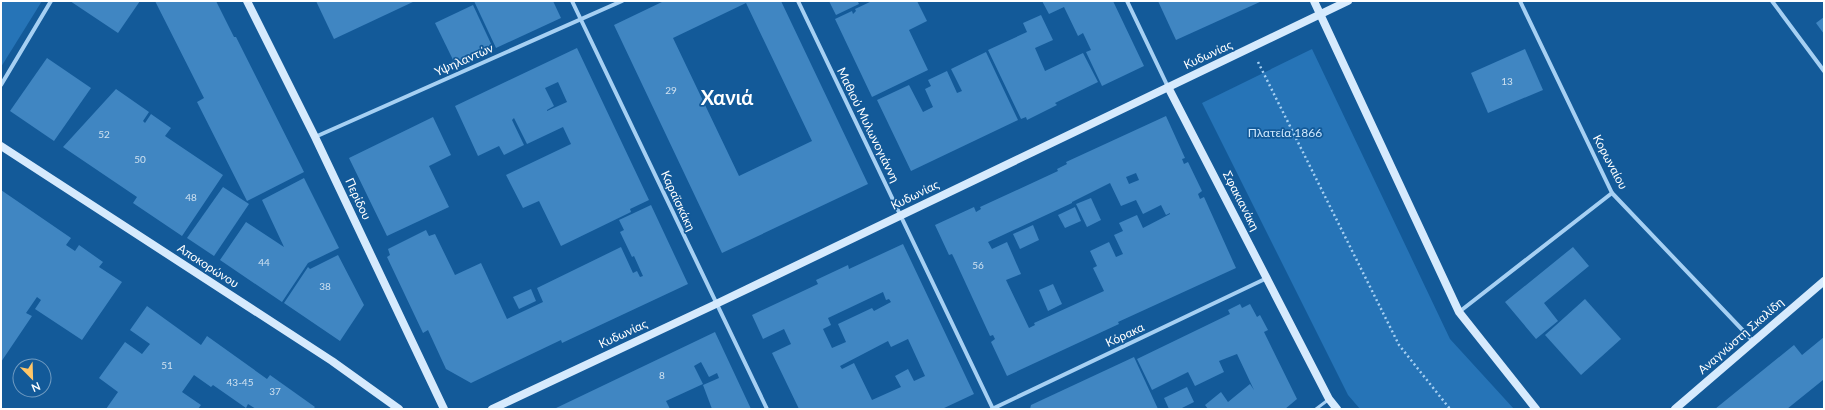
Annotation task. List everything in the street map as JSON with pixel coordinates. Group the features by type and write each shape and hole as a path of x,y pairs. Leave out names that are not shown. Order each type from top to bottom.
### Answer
{"main road":[{"name":"Περίδου","path":"247,1 315,137 444,409"},
{"path":"1314,1 1459,312 1536,409"},
{"name":"Κυδωνίας","path":"492,409 716,304 1348,1"},
{"name":"Σφακιανάκη","path":"1168,87 1329,399 1337,409"},
{"name":"Αποκορώνου","path":"1,146 332,361 399,409"},
{"name":"Αναγνώστη Σκαλίδη","path":"1675,409 1824,282"}],"street":[{"path":"1,85 51,1"},
{"name":"Καραϊσκάκη","path":"572,1 767,409"},
{"name":"Υψηλαντών","path":"315,137 622,1"},
{"name":"Μαθιού Μυλωνογιάννη","path":"798,1 993,409"},
{"name":"Σφακιανάκη","path":"1127,1 1168,87"},
{"name":"Κορωναίου","path":"1520,1 1612,193 1753,341"},
{"path":"1772,1 1824,71"},
{"path":"1459,312 1612,193"},
{"name":"Κόρακα","path":"993,409 1267,278"}],"lane":[{"path":"1316,409 1329,399"}],"path":[{"path":"1250,48 1399,345 1450,409"}],"green space":[{"path":"1,1 42,1 1,67"},
{"name":"Πλατεία 1866","path":"1312,49 1450,339 1514,409 1360,409 1348,395 1202,103"}],"building":[{"path":"70,1 140,1 118,33"},
{"path":"155,1 216,1 234,37 236,37 304,172 247,201 197,102 204,98"},
{"path":"316,1 415,1 334,39"},
{"path":"474,1 553,1 561,18 496,48"},
{"path":"664,1 781,1 868,184 722,253 614,25","holes":["746,3 812,141 739,176 673,38"]},
{"path":"829,1 860,1 858,2 859,4 836,15"},
{"path":"872,1 917,1 927,21 909,30 928,70 872,97 835,19 852,11 853,14 856,11 855,9"},
{"path":"1042,1 1113,1 1144,66 1102,86 1086,52 1091,50 1083,33 1078,36 1064,7 1049,14"},
{"path":"1158,1 1262,1 1176,40"},
{"path":"473,5 493,48 456,66 435,23"},
{"path":"1041,15 1053,40 1035,48 1045,71 1083,53 1098,82 1055,103 1057,105 1027,120 1026,117 1021,119 988,50 1027,32 1023,23"},
{"path":"1824,17 1824,34 1816,23"},
{"path":"577,48 649,200 630,209 631,212 561,246 539,201 523,208 506,175 571,144 563,127 527,144 514,118 512,120 524,145 504,155 499,146 478,156 455,106","holes":["558,82 567,102 547,111 554,106 545,88"]},
{"path":"1525,49 1543,90 1488,113 1471,73"},
{"path":"986,52 1018,120 911,171 877,100 909,85 923,112 933,107 925,89 931,86 928,80 947,71 957,93 962,91 951,69"},
{"path":"47,58 91,88 54,141 10,111"},
{"path":"116,89 149,112 143,121 145,123 151,114 171,128 165,136 223,175 182,236 133,203 137,197 63,147"},
{"path":"1166,116 1185,158 1182,159 1184,164 1188,162 1202,191 1198,194 1200,199 1204,197 1236,268 1118,322 1119,324 1007,376 991,342 995,339 993,335 990,336 954,258 952,254 949,255 935,225 974,207 976,212 981,209 980,207 1058,171 1057,169 1067,164 1066,162","holes":["1136,173 1139,180 1129,184 1126,177","1110,183 1121,206 1136,200 1143,214 1161,205 1166,215 1170,214 1143,228 1137,215 1119,223 1123,231 1114,235 1123,254 1116,257 1109,242 1090,251 1097,266 1093,268 1104,291 1034,323 1035,325 1029,328 1006,280 1021,274 1007,242 992,249 988,242 1072,203"]},
{"path":"433,117 451,155 429,166 449,207 387,236 349,158"},
{"path":"304,178 339,248 308,263 282,302 220,260 246,222 284,247 262,200"},
{"path":"223,187 249,204 214,256 187,238"},
{"path":"1,190 71,238 66,245 75,251 79,245 103,262 99,267 122,282 82,340 35,309 41,300 37,297 26,313 32,316 1,362"},
{"path":"1091,198 1101,220 1087,227 1076,204"},
{"path":"651,205 688,284 562,343 561,340 471,383 446,369 428,330 423,333 387,257 390,255 388,249 426,230 429,236 435,234 455,275 481,263 507,319 543,302 537,288 621,247 633,273 637,271 640,277 643,276 634,256 632,257 620,232 624,230 619,220"},
{"path":"1075,207 1081,221 1065,228 1058,215"},
{"path":"1033,225 1039,240 1020,249 1013,234"},
{"path":"903,244 974,394 942,409 799,409 772,353 791,344 784,329 763,339 752,315 818,284 816,280 848,265 849,269","holes":["883,292 886,300 889,299 891,302 874,311 872,308 838,324 846,342 832,348 823,329 831,325 828,318","908,339 925,376 914,381 908,369 895,376 901,387 872,400 854,363 842,369 840,366 888,341 891,347"]},
{"path":"1573,247 1589,266 1544,303 1558,321 1536,339 1505,302"},
{"path":"338,255 364,305 340,341 284,303 308,267 310,269"},
{"path":"1053,284 1062,304 1048,311 1039,290"},
{"path":"531,289 536,301 519,309 513,297"},
{"path":"1585,299 1621,339 1581,375 1545,335"},
{"path":"1240,304 1242,308 1250,304 1257,317 1260,315 1268,330 1264,332 1297,399 1285,409 1208,409 1205,405 1221,392 1228,402 1250,384 1254,390 1237,354 1219,361 1224,372 1195,386 1188,372 1152,390 1137,359 1230,314 1228,310"},
{"path":"147,306 201,345 207,336 267,379 270,375 315,407 313,409 256,409 248,404 246,408 213,385 211,387 194,375 182,392 201,405 198,409 106,409 118,392 99,378 125,342 142,354 150,344 130,330"},
{"path":"715,332 751,409 712,409 703,385 719,378 717,373 709,377 701,362 694,366 703,384 666,401 670,409 554,409"},
{"path":"1824,337 1824,381 1823,380 1787,409 1715,409 1794,345 1802,355"},
{"path":"1134,357 1158,409 1030,409 1031,405"},
{"path":"1187,387 1194,402 1180,409 1169,409 1164,398"}],"district":[{"name":"Χανιά","path":"727,98"}]}
